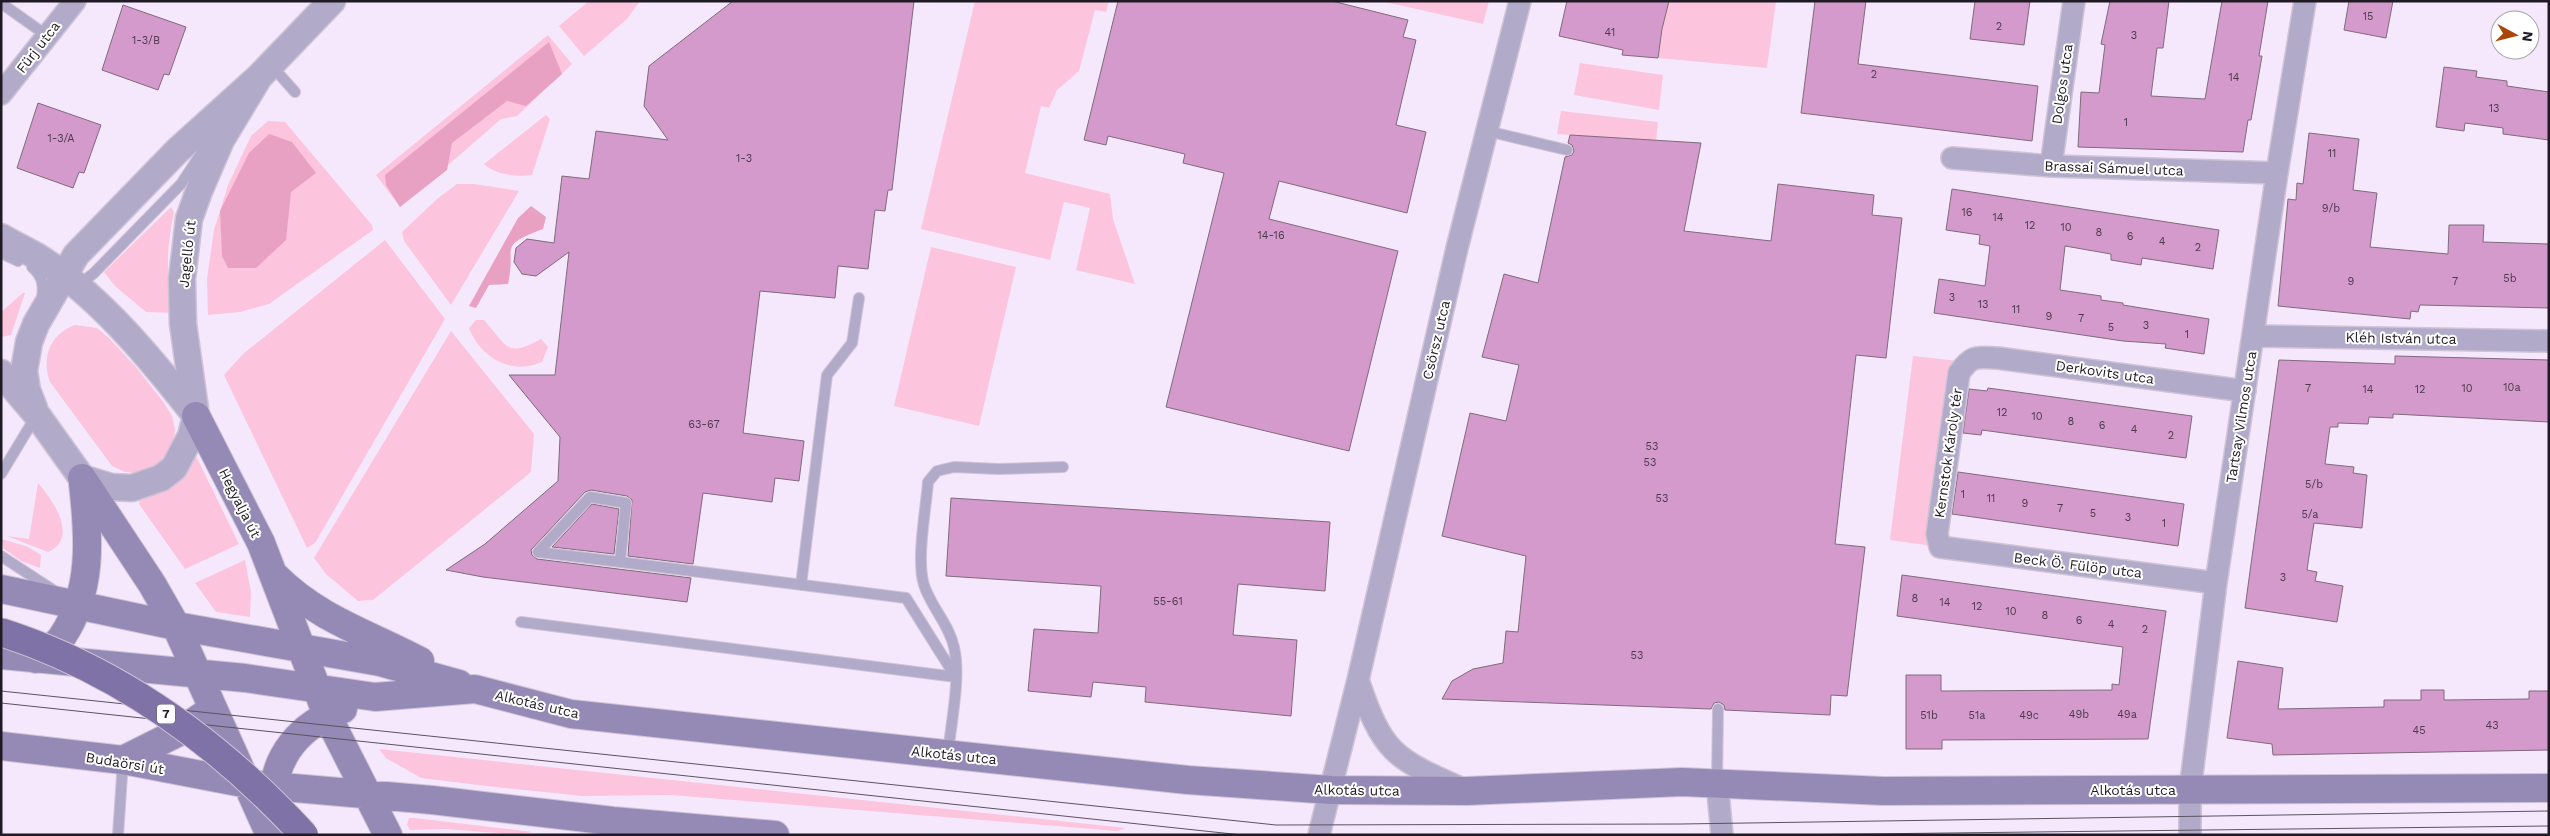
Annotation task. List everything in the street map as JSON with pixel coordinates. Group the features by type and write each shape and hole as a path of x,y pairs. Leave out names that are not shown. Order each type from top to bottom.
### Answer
{"main road":[{"name":"Hegyalja út","path":"196,416 261,543 316,690 388,835"},
{"path":"36,660 61,638 78,605 89,557 82,478"},
{"path":"82,478 152,584 176,626 212,710 260,785 277,835"},
{"path":"123,760 177,733 212,710 245,678 266,643 273,612 274,575"},
{"path":"274,575 292,594 352,631 383,641 475,689"},
{"path":"1,589 176,626 380,662 475,689"},
{"name":"7","path":"1,632 105,676 161,710 226,757 304,835"},
{"path":"1,655 36,660 196,673"},
{"name":"Alkotás utca","path":"196,673 245,678 316,690 374,697 475,689 571,714 1188,780 1331,790 1467,791 1717,782 1883,791 2549,788"},
{"path":"260,785 278,768 287,748 299,735 327,715 374,697"},
{"name":"Budaörsi út","path":"1,746 123,760 260,785"},
{"path":"260,785 367,794 613,821 775,835"},
{"path":"260,785 270,835"},
{"path":"553,835 613,821"}],"street":[{"name":"Fürj utca","path":"1,94 74,1"},
{"name":"Jagelló út","path":"37,415 27,390 24,371 29,342 36,324 68,289 76,255 177,151 265,71 332,1"},
{"name":"Csörsz utca","path":"1319,835 1358,680 1457,248 1520,1"},
{"name":"Dolgos utca","path":"2051,166 2074,1"},
{"name":"Tartsay Vilmos utca","path":"2190,835 2190,790 2216,583 2277,172 2305,1"},
{"name":"Jagelló út","path":"196,416 183,324 182,279 189,219 198,191 221,140 265,71"},
{"name":"Brassai Sámuel utca","path":"1952,158 2051,166 2277,172"},
{"name":"Hegyalja út","path":"1,237 39,257 68,289 136,345 196,416"},
{"name":"Kléh István utca","path":"2253,336 2549,341"},
{"name":"Derkovits utca","path":"1967,362 1975,357 1996,358 2245,391"},
{"name":"Kernstok Károly tér","path":"1940,547 1937,534 1959,373 1967,362"},
{"path":"1,373 37,415 82,478 111,487 132,488 161,478 174,468 191,436 196,416"},
{"name":"Beck Ö. Fülöp utca","path":"1940,547 2216,583"},
{"path":"1358,680 1372,720 1394,753 1415,768 1467,791"},
{"path":"1717,782 1722,835"}],"lane":[{"path":"1,3 46,35"},
{"path":"265,71 295,92"},
{"path":"1487,130 1566,150"},
{"path":"1,253 32,267 41,275 43,296 36,324"},
{"path":"801,585 827,375 852,342 859,298"},
{"path":"1,474 37,415"},
{"path":"948,755 956,677 954,648 946,625 924,585 921,566 928,482 937,471 954,467 998,469 1063,467"},
{"path":"620,562 626,503 590,497 538,552 906,598 956,677"},
{"path":"1,556 78,605"},
{"path":"521,622 956,677"},
{"path":"1717,782 1718,709"},
{"path":"118,835 123,760"}],"shaded area":[{"path":"589,1 640,1 627,19 584,56 559,26"},
{"path":"975,1 1109,1 1106,12 1095,10 1079,71 1057,90 1049,108 1041,106 1025,173 1110,194 1113,219 1135,284 1076,270 1090,208 1064,202 1050,260 921,229"},
{"path":"1381,1 1489,1 1483,24"},
{"path":"1669,1 1776,1 1767,68 1658,58 1662,29"},
{"path":"548,35 572,64 517,116 501,119 400,207 376,175"},
{"path":"549,42 562,74 526,106 507,101 452,143 447,170 400,207 386,185 385,175"},
{"path":"1580,63 1663,75 1659,110 1574,95"},
{"path":"1561,111 1658,122 1656,141 1557,134"},
{"path":"546,115 550,119 532,175 520,176 500,173 484,164"},
{"path":"268,121 285,122 372,225 373,230 269,304 240,312 208,315 207,279 214,230 228,185 251,136"},
{"path":"269,134 292,142 316,173 291,192 286,240 256,268 228,268 222,256 220,211 249,153"},
{"path":"457,184 474,184 519,191 451,305 404,241 402,232 437,199"},
{"path":"531,206 546,217 543,229 528,235 514,244 511,249 508,284 489,285 476,308 469,306 518,218"},
{"path":"171,207 174,212 169,239 168,263 173,313 146,312 115,286 104,272"},
{"path":"385,240 445,319 315,543 307,548 224,375 243,354"},
{"path":"931,247 1016,267 979,426 894,406"},
{"path":"25,293 11,335 1,337 1,312"},
{"path":"476,320 484,320 508,347 521,348 541,339 548,347 542,362 519,367 498,361 481,348 474,338 469,328"},
{"path":"75,325 97,328 109,338 136,367 172,416 175,429 174,443 167,457 156,467 140,473 125,472 112,466 50,382 47,373 47,356 50,348 59,334"},
{"path":"451,331 534,434 531,472 373,600 358,601 326,574 314,558"},
{"path":"1913,356 1958,361 1933,546 1890,540"},
{"path":"194,457 197,458 239,544 185,569 139,504 140,499"},
{"path":"38,483 56,508 63,528 62,538 57,546 48,552 7,536 29,539"},
{"path":"2,539 28,547 41,555 40,568 21,561 3,548"},
{"path":"245,560 251,592 250,617 216,612 195,583"},
{"path":"379,749 1126,828 1117,831 671,795 582,796 421,778 386,758"},
{"path":"409,818 533,832 516,833 444,829 410,830 407,825"}],"building":[{"path":"733,1 914,1 892,190 888,190 885,211 875,210 868,269 838,266 835,298 760,291 743,433 804,441 799,481 775,478 772,502 703,493 693,564 628,556 632,500 627,496 591,490 585,492 531,550 532,555 537,559 691,578 687,602 483,577 446,570 485,544 558,481 560,437 509,375 555,375 569,252 536,276 522,274 514,262 516,248 527,239 554,243 562,176 589,179 596,131 668,140 644,106 649,66"},
{"path":"1118,1 1332,1 1408,20 1403,37 1416,40 1396,125 1426,132 1407,213 1279,181 1269,219 1398,251 1349,451 1166,407 1224,173 1183,163 1185,154 1108,136 1106,145 1084,140"},
{"path":"1567,1 1669,1 1662,29 1658,58 1622,55 1623,50 1559,36"},
{"path":"1815,1 1866,1 1858,64 2038,86 2032,141 1801,113"},
{"path":"1975,1 2030,1 2024,45 1970,39"},
{"path":"2110,1 2169,1 2163,48 2157,48 2151,96 2205,99 2222,1 2268,1 2259,56 2262,56 2251,120 2248,120 2243,152 2078,147 2081,92 2099,93 2105,45 2101,44"},
{"path":"2349,1 2393,1 2386,38 2344,30"},
{"path":"123,5 186,27 169,75 164,74 158,90 102,70"},
{"path":"2444,67 2477,71 2476,77 2507,81 2507,86 2549,92 2549,140 2503,134 2503,128 2465,123 2464,131 2436,127"},
{"path":"38,103 101,125 84,173 79,172 73,188 17,168"},
{"path":"2309,133 2359,139 2353,190 2377,193 2370,247 2448,254 2449,225 2484,225 2483,242 2549,244 2549,308 2420,305 2418,312 2411,311 2410,319 2278,306 2288,199 2296,200 2297,183 2303,184"},
{"path":"1570,135 1701,143 1684,231 1771,241 1778,184 1874,195 1872,215 1902,218 1886,358 1856,355 1835,544 1865,547 1847,696 1831,695 1830,715 1725,710 1724,705 1719,702 1714,703 1711,709 1442,699 1452,681 1473,669 1503,663 1506,631 1518,632 1526,556 1442,536 1470,413 1506,421 1519,365 1482,357 1504,274 1538,283 1565,157 1572,155 1574,151 1572,145 1568,143"},
{"path":"1952,189 2219,230 2213,269 2142,258 2141,265 2111,260 2111,254 2065,246 2060,290 2101,296 2101,300 2123,303 2123,305 2209,319 2204,354 2165,348 2166,344 2123,341 1934,313 1939,279 1985,286 1990,246 1979,244 1980,235 1946,230"},
{"path":"2395,356 2549,360 2549,422 2393,414 2393,418 2369,417 2368,424 2338,423 2338,427 2330,427 2325,464 2354,467 2353,473 2367,475 2362,528 2314,523 2307,570 2317,572 2315,581 2343,586 2337,622 2245,608 2279,360 2395,364"},
{"path":"1988,388 2192,416 2186,458 1982,430 1981,435 1963,433 1969,389 1987,391"},
{"path":"1958,472 2184,504 2178,546 1952,514"},
{"path":"951,498 1330,522 1325,591 1238,584 1233,635 1297,640 1291,716 1145,702 1146,687 1093,682 1091,697 1028,691 1034,629 1098,633 1101,586 946,576"},
{"path":"592,504 619,509 614,554 552,547"},
{"path":"1902,575 2166,611 2148,739 1942,740 1942,749 1906,749 1906,675 1941,675 1941,691 2112,690 2112,684 2119,685 2123,647 1897,616"},
{"path":"2238,661 2283,668 2278,709 2384,707 2384,700 2421,700 2421,690 2444,690 2444,700 2529,699 2529,691 2549,691 2549,750 2273,755 2272,744 2227,738"}],"tram line":[{"path":"1,691 1276,825 1681,824 2549,811"},
{"path":"1,703 1242,835"},
{"path":"1776,835 2549,826"}]}
